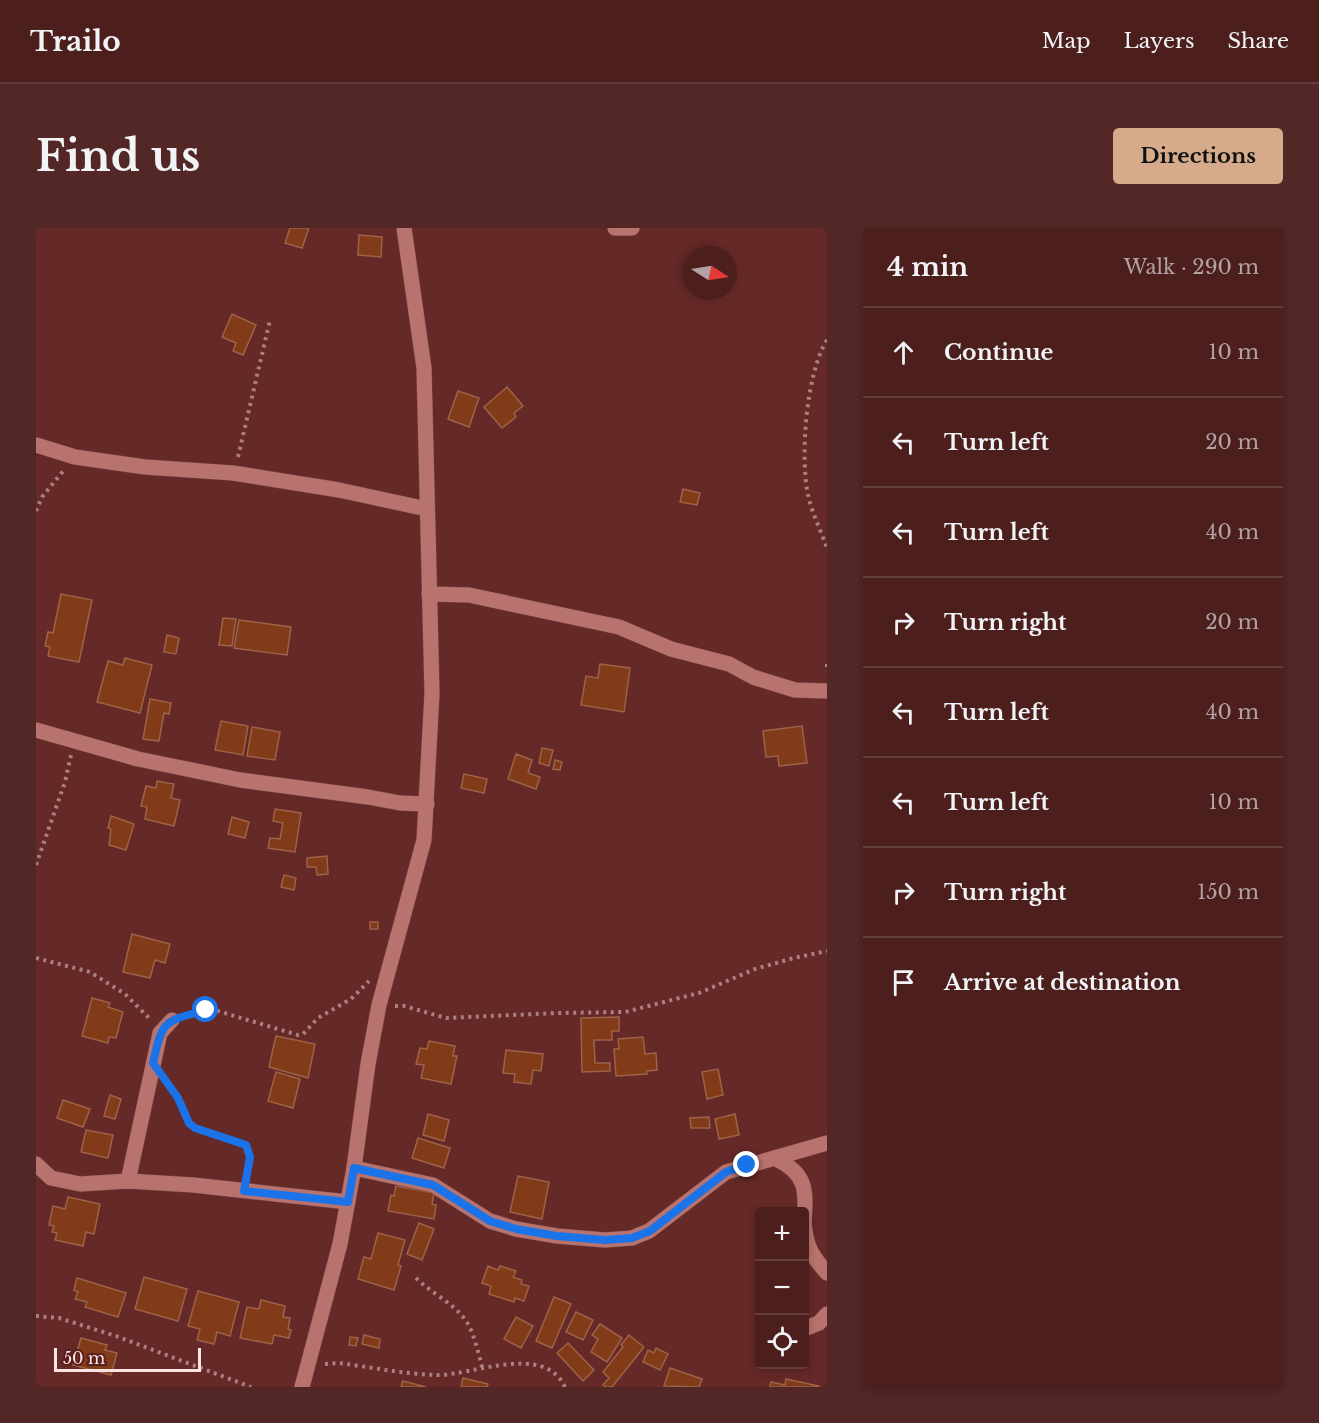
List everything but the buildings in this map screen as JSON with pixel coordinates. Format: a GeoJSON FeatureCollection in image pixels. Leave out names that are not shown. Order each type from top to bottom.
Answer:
{"type":"FeatureCollection","features":[{"type":"Feature","properties":{"kind":"street"},"geometry":{"type":"LineString","coordinates":[[302,1387],[340,1244],[379,1005],[424,840],[432,693],[424,368],[404,228]]}},
{"type":"Feature","properties":{"kind":"street"},"geometry":{"type":"LineString","coordinates":[[615,228],[632,228]]}},
{"type":"Feature","properties":{"kind":"street"},"geometry":{"type":"LineString","coordinates":[[36,446],[75,457],[145,467],[234,473],[339,490],[427,508]]}},
{"type":"Feature","properties":{"kind":"street"},"geometry":{"type":"LineString","coordinates":[[429,594],[469,595],[619,627],[671,649],[729,664],[753,677],[795,690],[827,691]]}},
{"type":"Feature","properties":{"kind":"street"},"geometry":{"type":"LineString","coordinates":[[36,730],[138,759],[240,780],[400,803],[427,804]]}},
{"type":"Feature","properties":{"kind":"street"},"geometry":{"type":"LineString","coordinates":[[128,1181],[160,1033],[172,1020]]}},
{"type":"Feature","properties":{"kind":"street"},"geometry":{"type":"LineString","coordinates":[[354,1168],[433,1185],[490,1221],[516,1229],[557,1236],[605,1240],[632,1238],[650,1231],[726,1172],[827,1143]]}},
{"type":"Feature","properties":{"kind":"street"},"geometry":{"type":"LineString","coordinates":[[776,1159],[790,1166],[800,1175],[807,1198],[806,1207]]}},
{"type":"Feature","properties":{"kind":"street"},"geometry":{"type":"LineString","coordinates":[[36,1164],[51,1178],[80,1184],[128,1181],[348,1202]]}},
{"type":"Feature","properties":{"kind":"street"},"geometry":{"type":"LineString","coordinates":[[809,1247],[817,1262],[827,1273]]}},
{"type":"Feature","properties":{"kind":"street"},"geometry":{"type":"LineString","coordinates":[[809,1327],[819,1323],[827,1314]]}},
{"type":"Feature","properties":{"kind":"path"},"geometry":{"type":"LineString","coordinates":[[234,473],[270,320]]}},
{"type":"Feature","properties":{"kind":"path"},"geometry":{"type":"LineString","coordinates":[[827,340],[819,352],[804,435],[808,495],[827,548]]}},
{"type":"Feature","properties":{"kind":"path"},"geometry":{"type":"LineString","coordinates":[[36,511],[42,497],[75,457]]}},
{"type":"Feature","properties":{"kind":"path"},"geometry":{"type":"LineString","coordinates":[[36,865],[65,782],[74,742]]}},
{"type":"Feature","properties":{"kind":"path"},"geometry":{"type":"LineString","coordinates":[[379,1005],[404,1006],[446,1018],[558,1012],[625,1012],[699,993],[755,969],[827,951]]}},
{"type":"Feature","properties":{"kind":"path"},"geometry":{"type":"LineString","coordinates":[[36,958],[90,972],[125,994],[144,1011],[160,1033]]}},
{"type":"Feature","properties":{"kind":"path"},"geometry":{"type":"LineString","coordinates":[[172,1020],[211,1009],[298,1035],[303,1034],[318,1018],[351,999],[365,983],[388,971]]}},
{"type":"Feature","properties":{"kind":"path"},"geometry":{"type":"LineString","coordinates":[[153,1063],[178,1098],[189,1123],[195,1128],[246,1145],[250,1157],[244,1191]]}},
{"type":"Feature","properties":{"kind":"path"},"geometry":{"type":"LineString","coordinates":[[416,1278],[462,1316],[471,1329],[482,1367]]}},
{"type":"Feature","properties":{"kind":"path"},"geometry":{"type":"LineString","coordinates":[[36,1316],[58,1318],[133,1341],[250,1387]]}},
{"type":"Feature","properties":{"kind":"path"},"geometry":{"type":"LineString","coordinates":[[309,1365],[339,1363],[437,1375],[521,1363],[552,1371],[561,1379],[565,1387]]}},
{"type":"Feature","properties":{"kind":"route"},"geometry":{"type":"LineString","coordinates":[[206,1010],[172,1020],[160,1033],[153,1063],[178,1098],[189,1123],[195,1128],[242,1143],[249,1149],[250,1157],[244,1191],[348,1202],[354,1168],[433,1185],[473,1212],[490,1221],[516,1229],[557,1236],[605,1240],[632,1238],[650,1231],[726,1172],[747,1165]]}}]}
